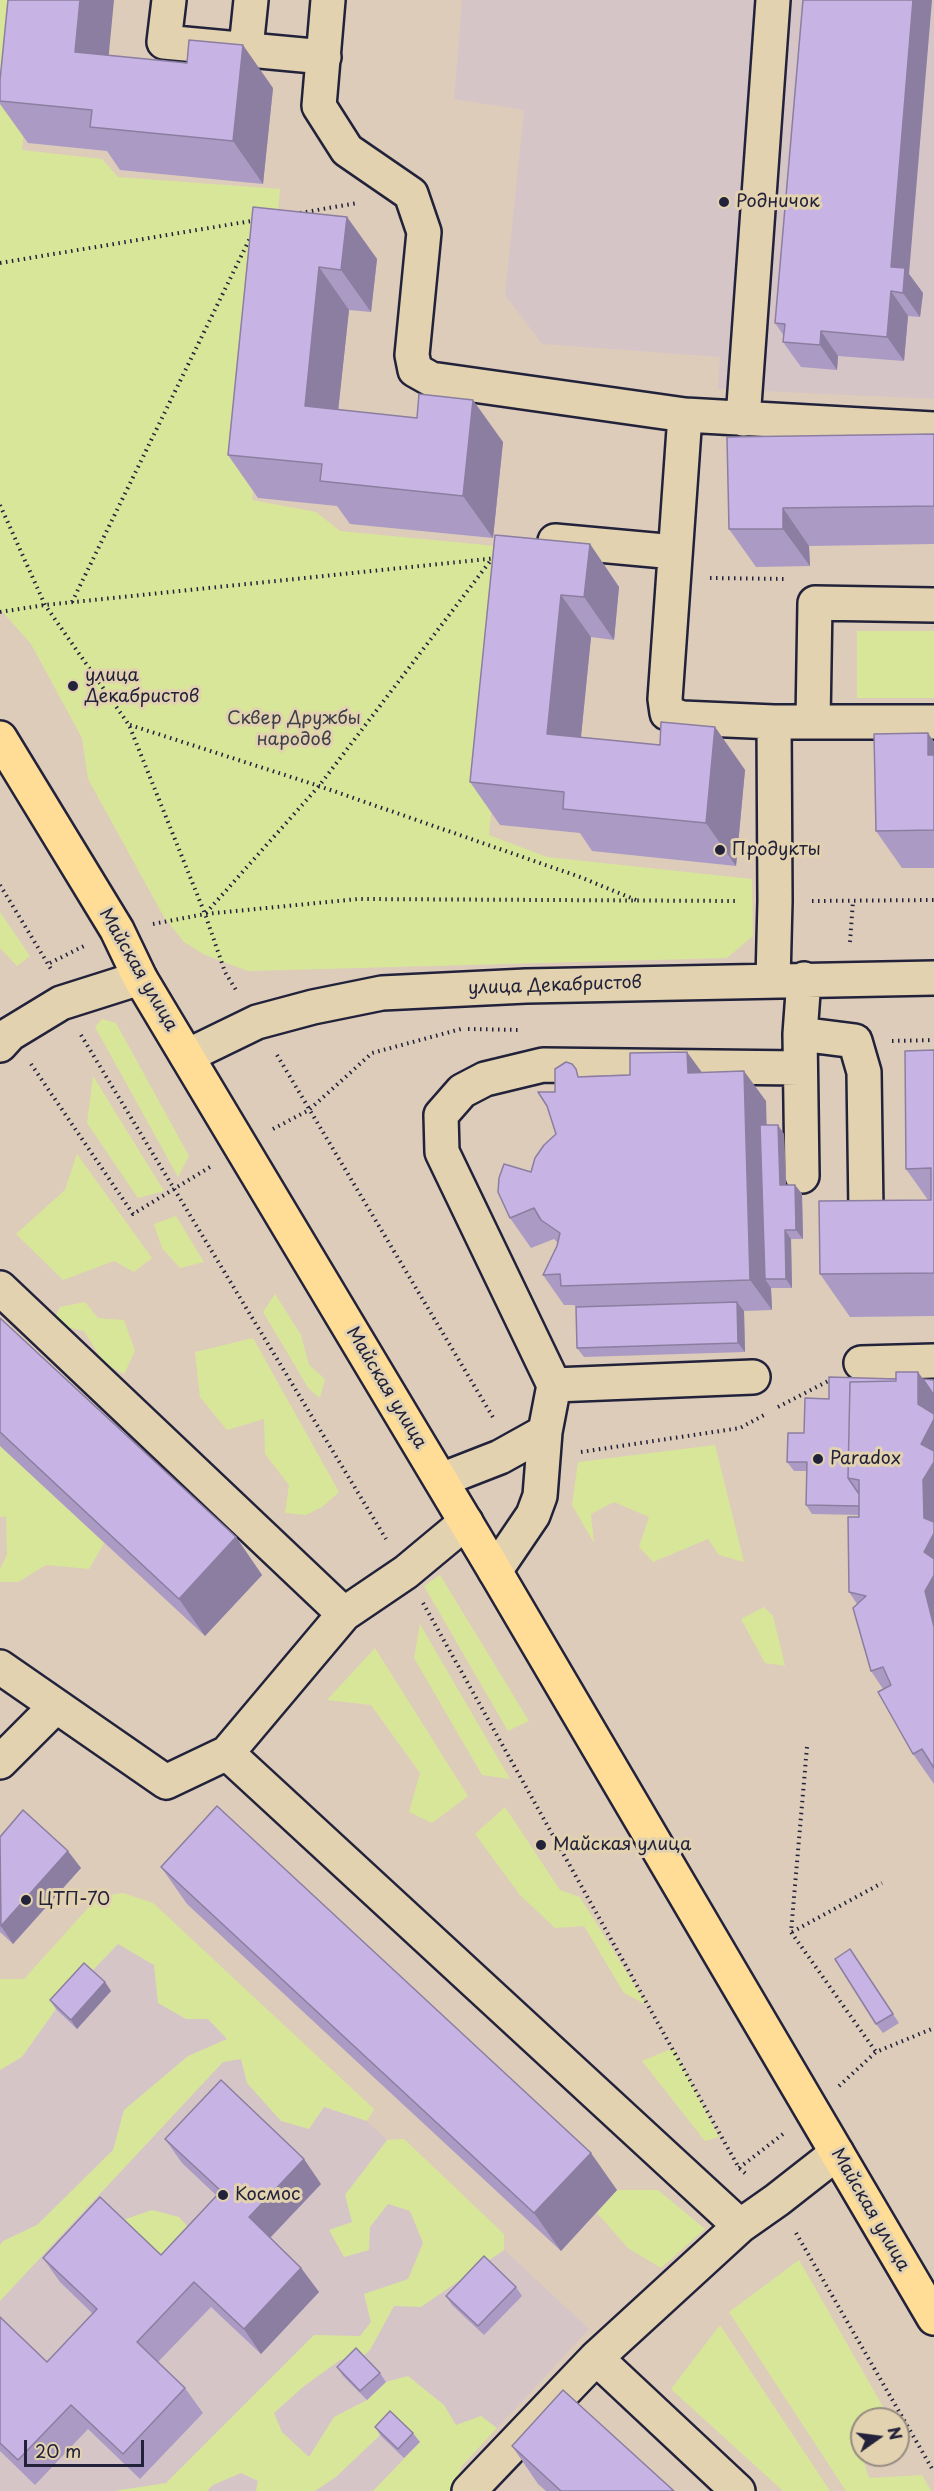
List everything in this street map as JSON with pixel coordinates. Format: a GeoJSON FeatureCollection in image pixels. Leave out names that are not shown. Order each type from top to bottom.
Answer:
{"type":"FeatureCollection","features":[{"type":"Feature","properties":{"kind":"main road","name":"Майская улица"},"geometry":{"type":"LineString","coordinates":[[0,738],[117,930],[140,978],[466,1522],[934,2318]]}},
{"type":"Feature","properties":{"kind":"street"},"geometry":{"type":"LineString","coordinates":[[169,0],[164,42],[324,57]]}},
{"type":"Feature","properties":{"kind":"street"},"geometry":{"type":"LineString","coordinates":[[246,48],[251,0]]}},
{"type":"Feature","properties":{"kind":"street"},"geometry":{"type":"LineString","coordinates":[[328,0],[319,106],[346,150],[411,194],[424,232],[412,355],[414,370],[430,379],[685,415],[934,429]]}},
{"type":"Feature","properties":{"kind":"street"},"geometry":{"type":"LineString","coordinates":[[743,419],[773,0]]}},
{"type":"Feature","properties":{"kind":"street"},"geometry":{"type":"LineString","coordinates":[[685,415],[664,699],[667,713],[682,718],[774,722],[934,723]]}},
{"type":"Feature","properties":{"kind":"street"},"geometry":{"type":"LineString","coordinates":[[555,541],[675,552]]}},
{"type":"Feature","properties":{"kind":"street"},"geometry":{"type":"LineString","coordinates":[[813,721],[815,603],[934,605]]}},
{"type":"Feature","properties":{"kind":"street"},"geometry":{"type":"LineString","coordinates":[[774,722],[776,901],[800,1034],[802,1176]]}},
{"type":"Feature","properties":{"kind":"street"},"geometry":{"type":"LineString","coordinates":[[3,1034],[61,1003],[140,978]]}},
{"type":"Feature","properties":{"kind":"street","name":"улица Декабристов"},"geometry":{"type":"LineString","coordinates":[[187,1056],[257,1022],[313,1007],[382,993],[526,986],[934,978]]}},
{"type":"Feature","properties":{"kind":"street"},"geometry":{"type":"LineString","coordinates":[[800,1034],[855,1041],[864,1072],[866,1211]]}},
{"type":"Feature","properties":{"kind":"street"},"geometry":{"type":"LineString","coordinates":[[495,1571],[533,1515],[540,1496],[533,1446],[554,1385],[442,1152],[441,1115],[462,1090],[485,1079],[543,1065],[800,1068]]}},
{"type":"Feature","properties":{"kind":"street"},"geometry":{"type":"LineString","coordinates":[[0,1288],[344,1614]]}},
{"type":"Feature","properties":{"kind":"street"},"geometry":{"type":"LineString","coordinates":[[861,1363],[934,1361]]}},
{"type":"Feature","properties":{"kind":"street"},"geometry":{"type":"LineString","coordinates":[[554,1385],[753,1377]]}},
{"type":"Feature","properties":{"kind":"street"},"geometry":{"type":"LineString","coordinates":[[441,1480],[533,1446]]}},
{"type":"Feature","properties":{"kind":"street"},"geometry":{"type":"LineString","coordinates":[[0,1667],[166,1782],[227,1753],[344,1614],[406,1572],[466,1522]]}},
{"type":"Feature","properties":{"kind":"street"},"geometry":{"type":"LineString","coordinates":[[0,1762],[56,1707]]}},
{"type":"Feature","properties":{"kind":"street"},"geometry":{"type":"LineString","coordinates":[[227,1753],[740,2226]]}},
{"type":"Feature","properties":{"kind":"street"},"geometry":{"type":"LineString","coordinates":[[469,2491],[596,2358],[740,2226],[837,2153]]}},
{"type":"Feature","properties":{"kind":"street"},"geometry":{"type":"LineString","coordinates":[[596,2358],[738,2491]]}},
{"type":"Feature","properties":{"kind":"path"},"geometry":{"type":"LineString","coordinates":[[294,214],[411,194]]}},
{"type":"Feature","properties":{"kind":"path"},"geometry":{"type":"LineString","coordinates":[[0,263],[259,219],[72,602]]}},
{"type":"Feature","properties":{"kind":"path"},"geometry":{"type":"LineString","coordinates":[[0,505],[45,605],[129,725],[205,914]]}},
{"type":"Feature","properties":{"kind":"path"},"geometry":{"type":"LineString","coordinates":[[0,612],[72,602],[492,560],[319,786],[205,914]]}},
{"type":"Feature","properties":{"kind":"path"},"geometry":{"type":"LineString","coordinates":[[129,725],[319,786],[580,877],[638,901]]}},
{"type":"Feature","properties":{"kind":"path"},"geometry":{"type":"LineString","coordinates":[[0,885],[50,963],[61,1003],[406,1572],[739,2168],[777,2200],[934,2472]]}},
{"type":"Feature","properties":{"kind":"path"},"geometry":{"type":"LineString","coordinates":[[50,963],[117,930],[205,914],[358,898],[638,901],[934,900]]}},
{"type":"Feature","properties":{"kind":"path"},"geometry":{"type":"LineString","coordinates":[[3,1034],[133,1214]]}},
{"type":"Feature","properties":{"kind":"path"},"geometry":{"type":"LineString","coordinates":[[309,1110],[533,1446],[740,1428],[861,1363]]}},
{"type":"Feature","properties":{"kind":"path"},"geometry":{"type":"LineString","coordinates":[[807,1747],[791,1932],[876,2052]]}},
{"type":"Feature","properties":{"kind":"path"},"geometry":{"type":"LineString","coordinates":[[791,1932],[882,1883]]}},
{"type":"Feature","properties":{"kind":"shaded area","name":"Родничок"},"geometry":{"type":"Polygon","coordinates":[[[462,0],[934,0],[934,399],[718,389],[720,357],[542,344],[505,295],[524,110],[454,99],[462,0]]]}},
{"type":"Feature","properties":{"kind":"shaded area","name":"Космос"},"geometry":{"type":"Polygon","coordinates":[[[123,1893],[589,2329],[439,2491],[0,2491],[0,2031],[123,1893]]]}},
{"type":"Feature","properties":{"kind":"green space","name":"Сквер Дружбы народов"},"geometry":{"type":"Polygon","coordinates":[[[0,0],[36,0],[22,150],[102,159],[118,177],[280,189],[252,500],[316,512],[340,531],[516,548],[489,835],[547,857],[752,879],[753,936],[727,958],[248,971],[205,955],[184,942],[164,917],[88,779],[82,738],[31,644],[0,609],[0,0]]]}},
{"type":"Feature","properties":{"kind":"green space"},"geometry":{"type":"Polygon","coordinates":[[[857,631],[934,631],[934,698],[857,698],[857,631]]]}},
{"type":"Feature","properties":{"kind":"green space"},"geometry":{"type":"Polygon","coordinates":[[[0,912],[30,956],[17,966],[0,948],[0,912]]]}},
{"type":"Feature","properties":{"kind":"green space"},"geometry":{"type":"Polygon","coordinates":[[[102,1019],[116,1023],[189,1156],[178,1177],[95,1027],[102,1019]]]}},
{"type":"Feature","properties":{"kind":"green space"},"geometry":{"type":"Polygon","coordinates":[[[93,1076],[164,1191],[138,1198],[87,1123],[93,1076]]]}},
{"type":"Feature","properties":{"kind":"green space"},"geometry":{"type":"Polygon","coordinates":[[[77,1154],[152,1258],[134,1272],[114,1261],[63,1280],[16,1234],[65,1190],[77,1154]]]}},
{"type":"Feature","properties":{"kind":"green space"},"geometry":{"type":"Polygon","coordinates":[[[176,1216],[204,1262],[180,1268],[162,1248],[154,1224],[176,1216]]]}},
{"type":"Feature","properties":{"kind":"green space"},"geometry":{"type":"Polygon","coordinates":[[[275,1294],[301,1335],[309,1365],[325,1379],[320,1398],[309,1389],[263,1312],[275,1294]]]}},
{"type":"Feature","properties":{"kind":"green space"},"geometry":{"type":"Polygon","coordinates":[[[85,1302],[98,1318],[124,1320],[135,1351],[124,1374],[104,1363],[84,1331],[52,1324],[60,1307],[85,1302]]]}},
{"type":"Feature","properties":{"kind":"green space"},"geometry":{"type":"Polygon","coordinates":[[[253,1338],[339,1492],[322,1507],[306,1515],[285,1513],[289,1485],[265,1454],[264,1419],[227,1430],[200,1397],[195,1352],[253,1338]]]}},
{"type":"Feature","properties":{"kind":"green space"},"geometry":{"type":"Polygon","coordinates":[[[715,1445],[744,1562],[719,1555],[708,1539],[653,1562],[639,1547],[649,1517],[614,1502],[591,1514],[594,1543],[572,1505],[578,1462],[715,1445]]]}},
{"type":"Feature","properties":{"kind":"green space"},"geometry":{"type":"Polygon","coordinates":[[[0,1446],[104,1543],[89,1569],[46,1565],[18,1582],[0,1582],[0,1569],[7,1555],[6,1516],[0,1517],[0,1446]]]}},
{"type":"Feature","properties":{"kind":"green space"},"geometry":{"type":"Polygon","coordinates":[[[440,1575],[529,1721],[508,1731],[424,1586],[440,1575]]]}},
{"type":"Feature","properties":{"kind":"green space"},"geometry":{"type":"Polygon","coordinates":[[[764,1607],[773,1616],[785,1666],[765,1663],[741,1619],[764,1607]]]}},
{"type":"Feature","properties":{"kind":"green space"},"geometry":{"type":"Polygon","coordinates":[[[420,1624],[510,1779],[482,1775],[414,1658],[420,1624]]]}},
{"type":"Feature","properties":{"kind":"green space"},"geometry":{"type":"Polygon","coordinates":[[[375,1648],[468,1796],[432,1823],[409,1812],[420,1773],[371,1705],[327,1700],[375,1648]]]}},
{"type":"Feature","properties":{"kind":"green space"},"geometry":{"type":"Polygon","coordinates":[[[505,1807],[560,1890],[580,1897],[647,2005],[624,1993],[584,1926],[555,1928],[520,1895],[475,1834],[505,1807]]]}},
{"type":"Feature","properties":{"kind":"green space"},"geometry":{"type":"Polygon","coordinates":[[[123,1893],[153,1903],[374,2109],[367,2121],[324,2107],[309,2129],[281,2121],[247,2083],[241,2059],[223,2062],[0,2301],[0,2245],[3,2241],[37,2225],[113,2150],[124,2110],[188,2056],[227,2039],[208,2019],[186,2019],[158,2003],[154,1965],[118,1944],[56,2009],[22,2057],[0,2070],[0,1979],[24,1979],[98,1897],[123,1893]]]}},
{"type":"Feature","properties":{"kind":"green space"},"geometry":{"type":"Polygon","coordinates":[[[673,2048],[719,2137],[705,2141],[642,2061],[673,2048]]]}},
{"type":"Feature","properties":{"kind":"green space"},"geometry":{"type":"Polygon","coordinates":[[[404,2139],[504,2234],[504,2250],[421,2307],[394,2306],[370,2350],[362,2357],[340,2360],[303,2387],[274,2413],[282,2432],[309,2457],[334,2417],[367,2400],[386,2382],[408,2376],[444,2405],[456,2425],[481,2416],[497,2428],[461,2467],[456,2487],[452,2491],[373,2491],[420,2442],[396,2420],[336,2477],[315,2491],[256,2491],[258,2481],[241,2473],[213,2485],[207,2491],[114,2491],[166,2483],[314,2335],[360,2336],[371,2322],[364,2294],[408,2279],[423,2243],[410,2211],[388,2204],[370,2227],[369,2250],[344,2257],[329,2230],[352,2222],[345,2195],[387,2140],[404,2139]]]}},
{"type":"Feature","properties":{"kind":"green space"},"geometry":{"type":"Polygon","coordinates":[[[617,2190],[658,2190],[705,2229],[661,2268],[628,2248],[597,2213],[617,2190]]]}},
{"type":"Feature","properties":{"kind":"green space"},"geometry":{"type":"Polygon","coordinates":[[[152,2210],[179,2217],[207,2249],[178,2279],[117,2222],[152,2210]]]}},
{"type":"Feature","properties":{"kind":"green space"},"geometry":{"type":"Polygon","coordinates":[[[799,2260],[883,2407],[850,2407],[850,2467],[866,2467],[869,2478],[922,2475],[931,2491],[846,2491],[729,2312],[799,2260]]]}},
{"type":"Feature","properties":{"kind":"green space"},"geometry":{"type":"Polygon","coordinates":[[[720,2325],[830,2491],[783,2491],[671,2389],[720,2325]]]}},
{"type":"Feature","properties":{"kind":"building"},"geometry":{"type":"Polygon","coordinates":[[[8,0],[80,0],[75,52],[187,63],[189,40],[243,45],[233,141],[90,127],[92,110],[0,101],[8,0]]]}},
{"type":"Feature","properties":{"kind":"building"},"geometry":{"type":"Polygon","coordinates":[[[803,0],[913,0],[891,267],[905,268],[903,293],[891,291],[887,337],[821,331],[820,345],[783,342],[785,324],[775,323],[803,0]]]}},
{"type":"Feature","properties":{"kind":"building"},"geometry":{"type":"Polygon","coordinates":[[[253,207],[347,217],[341,270],[319,267],[305,406],[417,418],[419,394],[473,400],[463,496],[320,481],[322,464],[228,455],[253,207]]]}},
{"type":"Feature","properties":{"kind":"building"},"geometry":{"type":"Polygon","coordinates":[[[934,434],[934,506],[783,508],[783,529],[729,529],[727,437],[934,434]]]}},
{"type":"Feature","properties":{"kind":"building"},"geometry":{"type":"Polygon","coordinates":[[[495,535],[590,544],[584,597],[561,595],[547,734],[660,745],[661,722],[715,727],[706,823],[563,809],[564,792],[470,782],[495,535]]]}},
{"type":"Feature","properties":{"kind":"building"},"geometry":{"type":"Polygon","coordinates":[[[928,733],[928,755],[934,755],[934,830],[876,831],[874,734],[928,733]]]}},
{"type":"Feature","properties":{"kind":"building"},"geometry":{"type":"Polygon","coordinates":[[[934,1050],[934,1273],[820,1274],[819,1201],[931,1200],[931,1168],[906,1169],[905,1051],[934,1050]]]}},
{"type":"Feature","properties":{"kind":"building"},"geometry":{"type":"Polygon","coordinates":[[[687,1052],[688,1073],[744,1071],[750,1280],[561,1286],[560,1274],[543,1275],[557,1246],[560,1233],[541,1220],[534,1208],[510,1218],[498,1192],[499,1178],[504,1164],[531,1172],[535,1158],[556,1134],[547,1106],[538,1092],[555,1092],[555,1069],[566,1062],[572,1064],[576,1069],[578,1077],[630,1075],[630,1053],[687,1052]]]}},
{"type":"Feature","properties":{"kind":"building"},"geometry":{"type":"Polygon","coordinates":[[[760,1125],[778,1125],[780,1185],[795,1185],[796,1230],[785,1230],[786,1279],[765,1279],[760,1125]]]}},
{"type":"Feature","properties":{"kind":"building"},"geometry":{"type":"Polygon","coordinates":[[[737,1302],[738,1343],[577,1348],[576,1307],[737,1302]]]}},
{"type":"Feature","properties":{"kind":"building"},"geometry":{"type":"Polygon","coordinates":[[[0,1318],[236,1537],[179,1599],[0,1432],[0,1318]]]}},
{"type":"Feature","properties":{"kind":"building"},"geometry":{"type":"Polygon","coordinates":[[[896,1372],[918,1372],[918,1404],[934,1414],[934,1419],[921,1444],[934,1451],[934,1462],[923,1480],[924,1518],[934,1522],[934,1533],[924,1552],[934,1559],[934,1575],[925,1591],[934,1627],[934,1768],[922,1749],[913,1754],[878,1692],[891,1685],[883,1667],[871,1671],[853,1608],[866,1596],[849,1592],[848,1517],[859,1517],[859,1480],[848,1478],[850,1382],[896,1381],[896,1372]]]}},
{"type":"Feature","properties":{"kind":"building"},"geometry":{"type":"Polygon","coordinates":[[[829,1377],[896,1379],[896,1381],[850,1382],[848,1478],[859,1494],[859,1506],[806,1505],[807,1462],[787,1462],[788,1433],[804,1433],[805,1398],[829,1399],[829,1377]]]}},
{"type":"Feature","properties":{"kind":"building"},"geometry":{"type":"Polygon","coordinates":[[[923,1379],[934,1380],[934,1395],[923,1379]]]}},
{"type":"Feature","properties":{"kind":"building"},"geometry":{"type":"Polygon","coordinates":[[[217,1806],[591,2153],[534,2213],[161,1867],[217,1806]]]}},
{"type":"Feature","properties":{"kind":"building"},"geometry":{"type":"Polygon","coordinates":[[[23,1810],[68,1851],[1,1926],[0,1837],[23,1810]]]}},
{"type":"Feature","properties":{"kind":"building"},"geometry":{"type":"Polygon","coordinates":[[[850,1949],[893,2014],[876,2024],[835,1959],[850,1949]]]}},
{"type":"Feature","properties":{"kind":"building"},"geometry":{"type":"Polygon","coordinates":[[[84,1963],[105,1982],[71,2020],[50,2000],[84,1963]]]}},
{"type":"Feature","properties":{"kind":"building"},"geometry":{"type":"Polygon","coordinates":[[[221,2080],[304,2159],[249,2217],[301,2268],[244,2329],[194,2282],[137,2342],[185,2388],[123,2454],[71,2405],[18,2460],[0,2443],[0,2317],[47,2362],[97,2309],[43,2258],[100,2197],[161,2255],[221,2191],[165,2139],[221,2080]]]}},
{"type":"Feature","properties":{"kind":"building"},"geometry":{"type":"Polygon","coordinates":[[[484,2256],[516,2287],[478,2326],[446,2296],[484,2256]]]}},
{"type":"Feature","properties":{"kind":"building"},"geometry":{"type":"Polygon","coordinates":[[[356,2348],[380,2373],[360,2391],[337,2367],[356,2348]]]}},
{"type":"Feature","properties":{"kind":"building"},"geometry":{"type":"Polygon","coordinates":[[[563,2390],[674,2491],[561,2491],[512,2446],[563,2390]]]}},
{"type":"Feature","properties":{"kind":"building"},"geometry":{"type":"Polygon","coordinates":[[[390,2411],[413,2433],[398,2449],[375,2427],[390,2411]]]}},
{"type":"Feature","properties":{"kind":"place","name":"Родничок"},"geometry":{"type":"Point","coordinates":[724,202]}},
{"type":"Feature","properties":{"kind":"place","name":"улица Декабристов"},"geometry":{"type":"Point","coordinates":[73,686]}},
{"type":"Feature","properties":{"kind":"place","name":"Продукты"},"geometry":{"type":"Point","coordinates":[720,850]}},
{"type":"Feature","properties":{"kind":"place","name":"Paradox"},"geometry":{"type":"Point","coordinates":[818,1459]}},
{"type":"Feature","properties":{"kind":"place","name":"Майская улица"},"geometry":{"type":"Point","coordinates":[541,1845]}},
{"type":"Feature","properties":{"kind":"place","name":"ЦТП-70"},"geometry":{"type":"Point","coordinates":[26,1900]}},
{"type":"Feature","properties":{"kind":"place","name":"Космос"},"geometry":{"type":"Point","coordinates":[223,2195]}}]}
